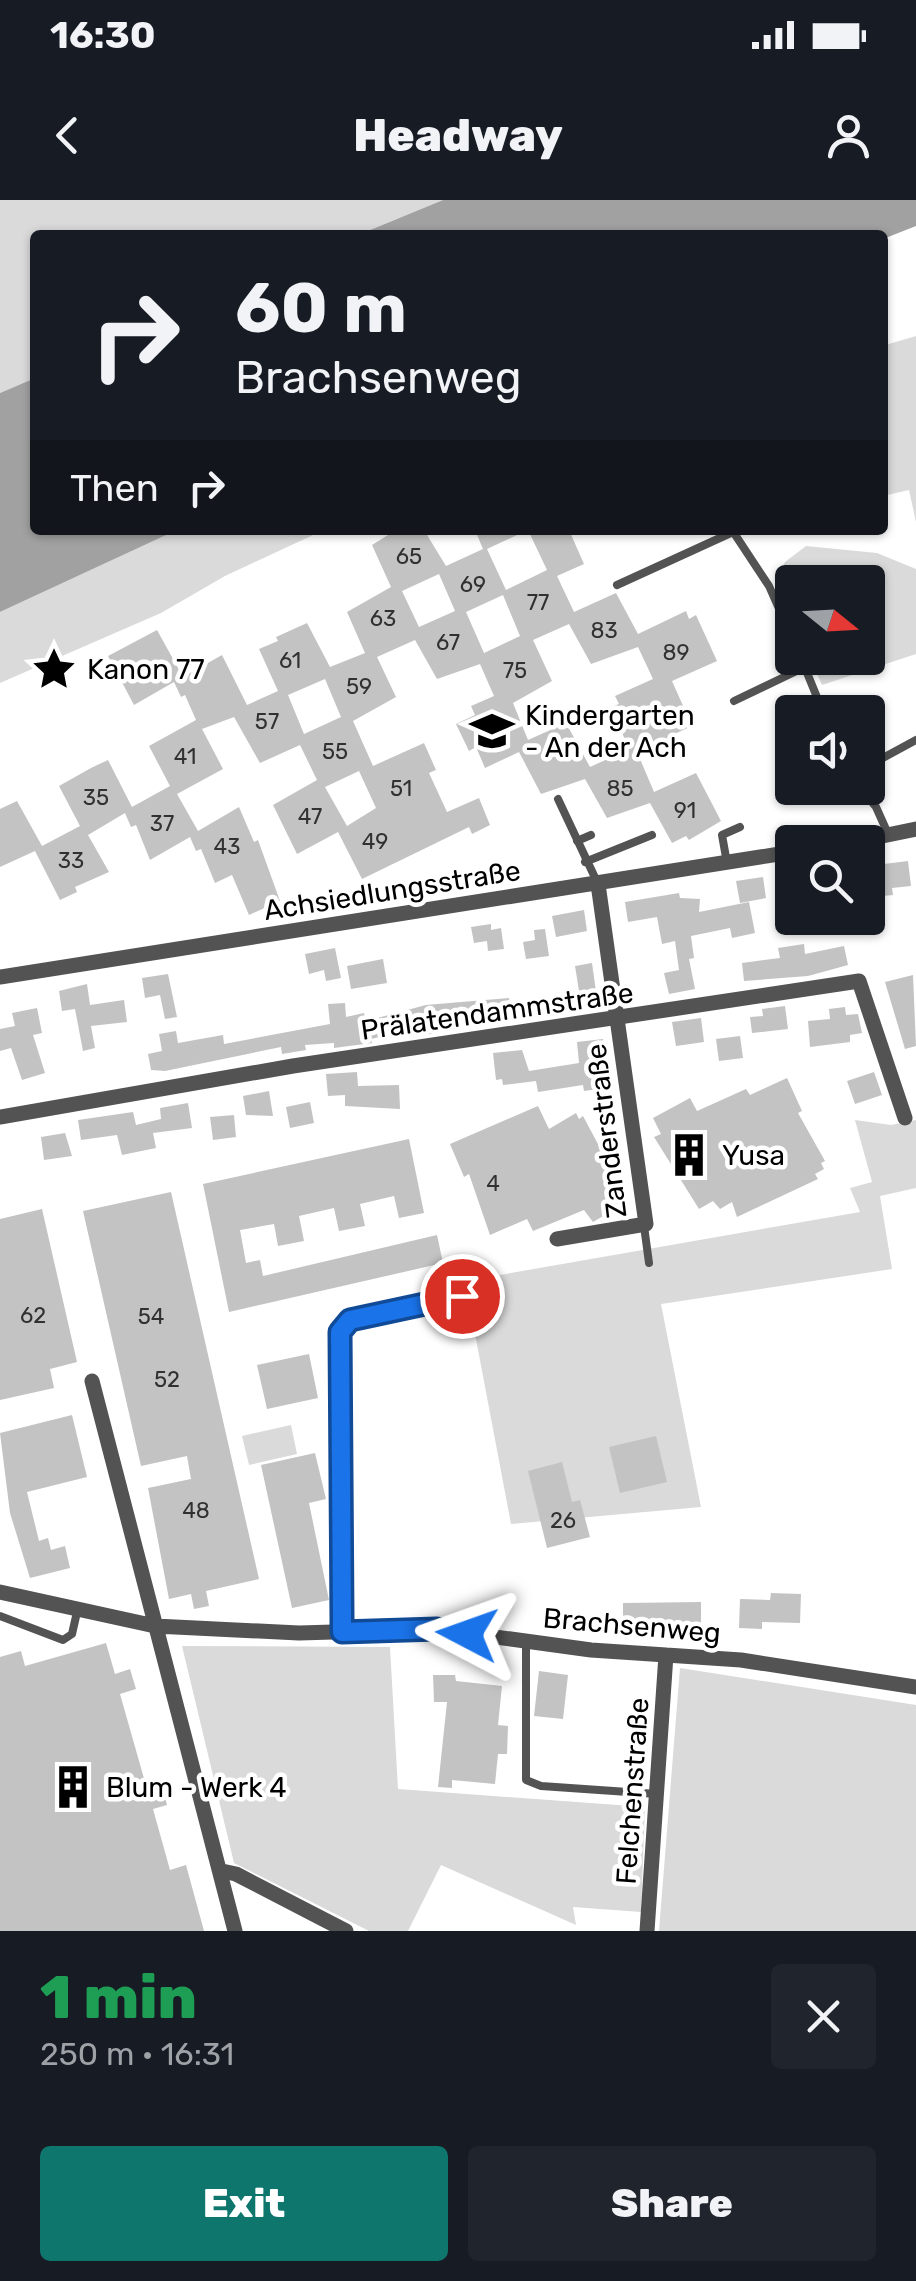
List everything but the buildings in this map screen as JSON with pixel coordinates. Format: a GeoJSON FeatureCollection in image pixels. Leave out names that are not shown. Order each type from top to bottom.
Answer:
{"type":"FeatureCollection","features":[{"type":"Feature","properties":{"kind":"street"},"geometry":{"type":"LineString","coordinates":[[885,837],[916,829]]}},
{"type":"Feature","properties":{"kind":"street","name":"Achsiedlungsstraße"},"geometry":{"type":"LineString","coordinates":[[0,978],[775,855]]}},
{"type":"Feature","properties":{"kind":"street","name":"Zanderstraße"},"geometry":{"type":"LineString","coordinates":[[557,1239],[644,1226],[598,884]]}},
{"type":"Feature","properties":{"kind":"street","name":"Prälatendammstraße"},"geometry":{"type":"LineString","coordinates":[[0,1117],[292,1066],[859,981],[905,1118]]}},
{"type":"Feature","properties":{"kind":"street"},"geometry":{"type":"LineString","coordinates":[[342,1632],[340,1332],[350,1320],[462,1296]]}},
{"type":"Feature","properties":{"kind":"street"},"geometry":{"type":"LineString","coordinates":[[92,1381],[235,1931]]}},
{"type":"Feature","properties":{"kind":"street","name":"Brachsenweg"},"geometry":{"type":"LineString","coordinates":[[0,1592],[77,1612],[155,1626],[342,1632],[437,1629],[526,1642],[741,1660],[916,1687]]}},
{"type":"Feature","properties":{"kind":"street","name":"Felchenstraße"},"geometry":{"type":"LineString","coordinates":[[646,1931],[666,1655]]}},
{"type":"Feature","properties":{"kind":"street"},"geometry":{"type":"LineString","coordinates":[[222,1871],[236,1874],[346,1931]]}},
{"type":"Feature","properties":{"kind":"lane"},"geometry":{"type":"LineString","coordinates":[[617,585],[723,535]]}},
{"type":"Feature","properties":{"kind":"lane"},"geometry":{"type":"LineString","coordinates":[[735,535],[775,600]]}},
{"type":"Feature","properties":{"kind":"lane"},"geometry":{"type":"LineString","coordinates":[[734,700],[779,675]]}},
{"type":"Feature","properties":{"kind":"lane"},"geometry":{"type":"LineString","coordinates":[[885,757],[916,740]]}},
{"type":"Feature","properties":{"kind":"lane"},"geometry":{"type":"LineString","coordinates":[[558,799],[598,884]]}},
{"type":"Feature","properties":{"kind":"lane"},"geometry":{"type":"LineString","coordinates":[[874,805],[889,836]]}},
{"type":"Feature","properties":{"kind":"lane"},"geometry":{"type":"LineString","coordinates":[[727,864],[722,835],[740,826]]}},
{"type":"Feature","properties":{"kind":"lane"},"geometry":{"type":"LineString","coordinates":[[577,841],[591,834]]}},
{"type":"Feature","properties":{"kind":"lane"},"geometry":{"type":"LineString","coordinates":[[586,862],[652,835]]}},
{"type":"Feature","properties":{"kind":"lane"},"geometry":{"type":"LineString","coordinates":[[644,1226],[649,1263]]}},
{"type":"Feature","properties":{"kind":"lane"},"geometry":{"type":"LineString","coordinates":[[0,1616],[63,1640],[72,1634],[77,1612]]}},
{"type":"Feature","properties":{"kind":"lane"},"geometry":{"type":"LineString","coordinates":[[526,1642],[526,1780],[541,1786],[658,1794]]}},
{"type":"Feature","properties":{"kind":"shaded area"},"geometry":{"type":"Polygon","coordinates":[[[0,200],[443,200],[370,230],[30,230],[30,380],[0,393],[0,200]]]}},
{"type":"Feature","properties":{"kind":"shaded area"},"geometry":{"type":"Polygon","coordinates":[[[443,200],[916,200],[916,226],[888,237],[888,230],[370,230],[443,200]]]}},
{"type":"Feature","properties":{"kind":"shaded area"},"geometry":{"type":"Polygon","coordinates":[[[916,336],[916,522],[909,490],[888,495],[888,344],[916,336]]]}},
{"type":"Feature","properties":{"kind":"shaded area"},"geometry":{"type":"Polygon","coordinates":[[[30,380],[30,535],[166,535],[0,612],[0,393],[30,380]]]}},
{"type":"Feature","properties":{"kind":"shaded area"},"geometry":{"type":"Polygon","coordinates":[[[166,535],[313,535],[225,576],[161,613],[0,683],[0,612],[166,535]]]}},
{"type":"Feature","properties":{"kind":"shaded area"},"geometry":{"type":"Polygon","coordinates":[[[806,546],[877,553],[916,569],[916,654],[885,664],[885,565],[783,565],[806,546]]]}},
{"type":"Feature","properties":{"kind":"shaded area"},"geometry":{"type":"Polygon","coordinates":[[[818,675],[852,675],[822,685],[818,675]]]}},
{"type":"Feature","properties":{"kind":"shaded area"},"geometry":{"type":"Polygon","coordinates":[[[855,1120],[891,1125],[916,1120],[916,1188],[880,1196],[892,1269],[661,1304],[701,1507],[511,1524],[465,1281],[860,1212],[850,1188],[872,1182],[855,1120]]]}},
{"type":"Feature","properties":{"kind":"shaded area"},"geometry":{"type":"Polygon","coordinates":[[[291,1425],[297,1454],[249,1465],[242,1436],[291,1425]]]}},
{"type":"Feature","properties":{"kind":"shaded area"},"geometry":{"type":"Polygon","coordinates":[[[182,1646],[390,1647],[398,1789],[645,1807],[641,1912],[573,1907],[576,1925],[441,1865],[408,1931],[369,1931],[234,1863],[182,1646]]]}},
{"type":"Feature","properties":{"kind":"shaded area"},"geometry":{"type":"Polygon","coordinates":[[[680,1668],[916,1705],[916,1931],[659,1931],[680,1668]]]}},
{"type":"Feature","properties":{"kind":"place","name":"Kanon 77"},"geometry":{"type":"Point","coordinates":[54,669]}},
{"type":"Feature","properties":{"kind":"place","name":"Kindergarten - An der Ach"},"geometry":{"type":"Point","coordinates":[492,731]}},
{"type":"Feature","properties":{"kind":"place","name":"Yusa"},"geometry":{"type":"Point","coordinates":[689,1155]}},
{"type":"Feature","properties":{"kind":"place","name":"Blum - Werk 4"},"geometry":{"type":"Point","coordinates":[73,1787]}},
{"type":"Feature","properties":{"kind":"route"},"geometry":{"type":"LineString","coordinates":[[462,1296],[350,1320],[340,1332],[342,1632],[437,1629],[467,1634]]}}]}
